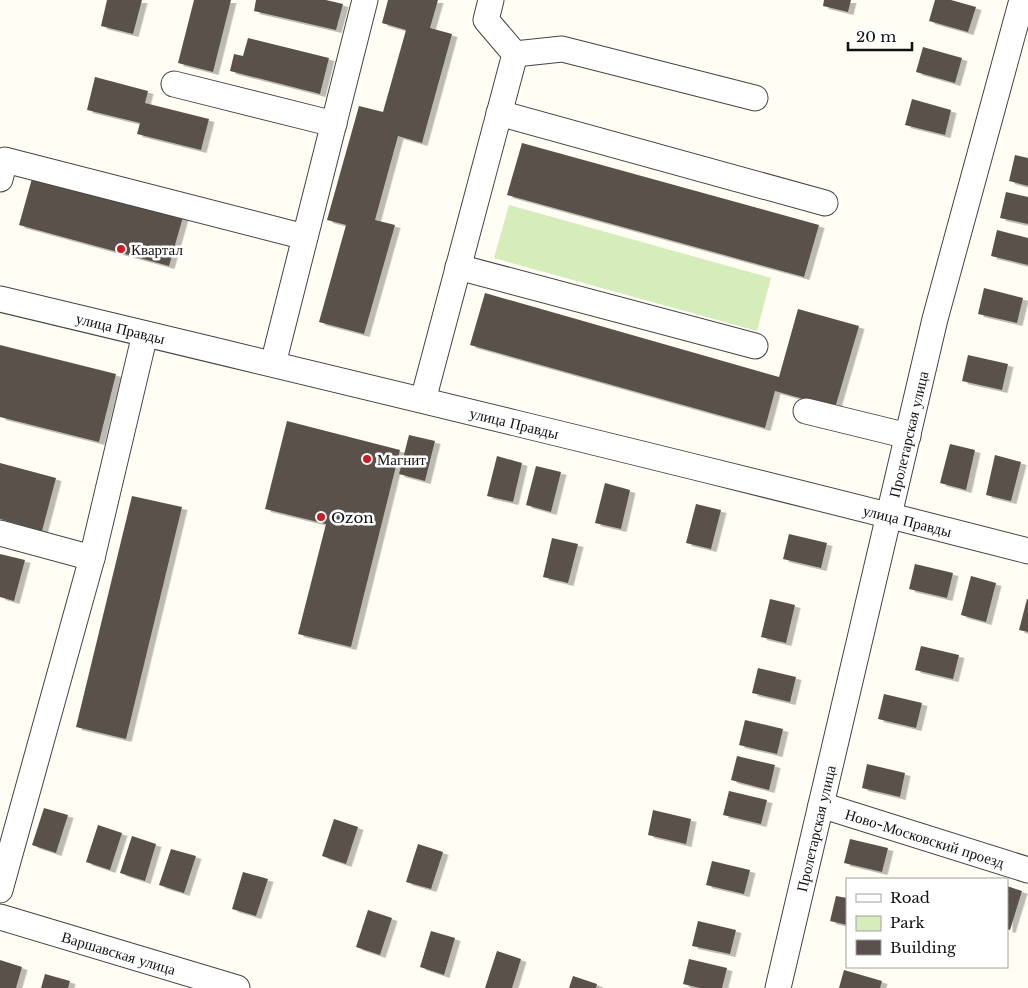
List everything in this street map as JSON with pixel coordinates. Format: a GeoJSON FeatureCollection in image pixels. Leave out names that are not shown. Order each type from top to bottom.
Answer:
{"type":"FeatureCollection","features":[{"type":"Feature","properties":{"kind":"street"},"geometry":{"type":"LineString","coordinates":[[273,364],[365,0]]}},
{"type":"Feature","properties":{"kind":"street"},"geometry":{"type":"LineString","coordinates":[[491,0],[486,20],[515,54]]}},
{"type":"Feature","properties":{"kind":"street","name":"Пролетарская улица"},"geometry":{"type":"LineString","coordinates":[[778,988],[936,319],[1022,0]]}},
{"type":"Feature","properties":{"kind":"street"},"geometry":{"type":"LineString","coordinates":[[515,54],[562,49],[756,98]]}},
{"type":"Feature","properties":{"kind":"street"},"geometry":{"type":"LineString","coordinates":[[423,400],[515,54]]}},
{"type":"Feature","properties":{"kind":"street"},"geometry":{"type":"LineString","coordinates":[[174,84],[334,124]]}},
{"type":"Feature","properties":{"kind":"street"},"geometry":{"type":"LineString","coordinates":[[500,113],[825,203]]}},
{"type":"Feature","properties":{"kind":"street"},"geometry":{"type":"LineString","coordinates":[[0,179],[5,160],[305,237]]}},
{"type":"Feature","properties":{"kind":"street"},"geometry":{"type":"LineString","coordinates":[[458,267],[755,346]]}},
{"type":"Feature","properties":{"kind":"street","name":"улица Правды"},"geometry":{"type":"LineString","coordinates":[[0,299],[423,400],[890,515],[1028,551]]}},
{"type":"Feature","properties":{"kind":"street"},"geometry":{"type":"LineString","coordinates":[[0,890],[92,558],[145,334]]}},
{"type":"Feature","properties":{"kind":"street"},"geometry":{"type":"LineString","coordinates":[[806,411],[908,436]]}},
{"type":"Feature","properties":{"kind":"street"},"geometry":{"type":"LineString","coordinates":[[0,533],[92,558]]}},
{"type":"Feature","properties":{"kind":"street","name":"Ново-Московский проезд"},"geometry":{"type":"LineString","coordinates":[[821,805],[1028,870]]}},
{"type":"Feature","properties":{"kind":"street","name":"Варшавская улица"},"geometry":{"type":"LineString","coordinates":[[0,917],[237,988]]}},
{"type":"Feature","properties":{"kind":"green space"},"geometry":{"type":"Polygon","coordinates":[[[509,205],[771,278],[757,331],[494,258],[509,205]]]}},
{"type":"Feature","properties":{"kind":"building"},"geometry":{"type":"Polygon","coordinates":[[[107,0],[142,0],[133,34],[101,26],[107,0]]]}},
{"type":"Feature","properties":{"kind":"building"},"geometry":{"type":"Polygon","coordinates":[[[194,0],[231,0],[213,72],[178,63],[194,0]]]}},
{"type":"Feature","properties":{"kind":"building"},"geometry":{"type":"Polygon","coordinates":[[[256,0],[326,0],[343,4],[336,30],[254,11],[256,0]]]}},
{"type":"Feature","properties":{"kind":"building"},"geometry":{"type":"Polygon","coordinates":[[[388,0],[438,0],[430,28],[452,34],[422,143],[398,136],[375,220],[395,225],[364,334],[319,322],[346,225],[327,220],[359,106],[383,112],[406,30],[382,23],[388,0]]]}},
{"type":"Feature","properties":{"kind":"building"},"geometry":{"type":"Polygon","coordinates":[[[824,0],[851,0],[848,12],[823,6],[824,0]]]}},
{"type":"Feature","properties":{"kind":"building"},"geometry":{"type":"Polygon","coordinates":[[[935,0],[951,0],[976,7],[968,32],[929,21],[935,0]]]}},
{"type":"Feature","properties":{"kind":"building"},"geometry":{"type":"Polygon","coordinates":[[[248,38],[329,58],[320,94],[230,71],[234,54],[243,56],[248,38]]]}},
{"type":"Feature","properties":{"kind":"building"},"geometry":{"type":"Polygon","coordinates":[[[923,47],[962,58],[955,83],[916,72],[923,47]]]}},
{"type":"Feature","properties":{"kind":"building"},"geometry":{"type":"Polygon","coordinates":[[[95,77],[148,91],[145,103],[209,119],[201,150],[137,134],[140,123],[87,110],[95,77]]]}},
{"type":"Feature","properties":{"kind":"building"},"geometry":{"type":"Polygon","coordinates":[[[912,99],[951,110],[945,135],[905,125],[912,99]]]}},
{"type":"Feature","properties":{"kind":"building"},"geometry":{"type":"Polygon","coordinates":[[[522,143],[819,225],[804,277],[507,195],[522,143]]]}},
{"type":"Feature","properties":{"kind":"building"},"geometry":{"type":"Polygon","coordinates":[[[1015,155],[1028,158],[1028,186],[1009,181],[1015,155]]]}},
{"type":"Feature","properties":{"kind":"building"},"geometry":{"type":"Polygon","coordinates":[[[33,175],[183,217],[169,266],[19,225],[33,175]]]}},
{"type":"Feature","properties":{"kind":"building"},"geometry":{"type":"Polygon","coordinates":[[[1006,192],[1028,197],[1028,224],[1000,218],[1006,192]]]}},
{"type":"Feature","properties":{"kind":"building"},"geometry":{"type":"Polygon","coordinates":[[[997,230],[1028,238],[1028,265],[991,256],[997,230]]]}},
{"type":"Feature","properties":{"kind":"building"},"geometry":{"type":"Polygon","coordinates":[[[984,288],[1023,298],[1017,323],[978,314],[984,288]]]}},
{"type":"Feature","properties":{"kind":"building"},"geometry":{"type":"Polygon","coordinates":[[[485,293],[779,377],[798,309],[859,326],[835,408],[775,391],[765,428],[470,345],[485,293]]]}},
{"type":"Feature","properties":{"kind":"building"},"geometry":{"type":"Polygon","coordinates":[[[0,345],[116,374],[99,442],[0,417],[0,345]]]}},
{"type":"Feature","properties":{"kind":"building"},"geometry":{"type":"Polygon","coordinates":[[[968,355],[1008,364],[1002,390],[962,381],[968,355]]]}},
{"type":"Feature","properties":{"kind":"building"},"geometry":{"type":"Polygon","coordinates":[[[287,421],[400,450],[351,647],[298,634],[326,524],[265,509],[287,421]]]}},
{"type":"Feature","properties":{"kind":"building"},"geometry":{"type":"Polygon","coordinates":[[[409,435],[435,441],[425,481],[399,474],[409,435]]]}},
{"type":"Feature","properties":{"kind":"building"},"geometry":{"type":"Polygon","coordinates":[[[950,444],[975,450],[966,490],[940,483],[950,444]]]}},
{"type":"Feature","properties":{"kind":"building"},"geometry":{"type":"Polygon","coordinates":[[[995,455],[1021,462],[1011,501],[986,495],[995,455]]]}},
{"type":"Feature","properties":{"kind":"building"},"geometry":{"type":"Polygon","coordinates":[[[497,456],[522,463],[513,502],[487,496],[497,456]]]}},
{"type":"Feature","properties":{"kind":"building"},"geometry":{"type":"Polygon","coordinates":[[[0,463],[56,478],[42,531],[0,519],[0,463]]]}},
{"type":"Feature","properties":{"kind":"building"},"geometry":{"type":"Polygon","coordinates":[[[536,466],[561,472],[551,512],[526,505],[536,466]]]}},
{"type":"Feature","properties":{"kind":"building"},"geometry":{"type":"Polygon","coordinates":[[[605,483],[630,490],[621,529],[595,523],[605,483]]]}},
{"type":"Feature","properties":{"kind":"building"},"geometry":{"type":"Polygon","coordinates":[[[132,496],[182,507],[126,739],[76,727],[132,496]]]}},
{"type":"Feature","properties":{"kind":"building"},"geometry":{"type":"Polygon","coordinates":[[[696,504],[721,510],[711,549],[686,543],[696,504]]]}},
{"type":"Feature","properties":{"kind":"building"},"geometry":{"type":"Polygon","coordinates":[[[789,534],[827,543],[821,568],[783,559],[789,534]]]}},
{"type":"Feature","properties":{"kind":"building"},"geometry":{"type":"Polygon","coordinates":[[[552,538],[578,544],[568,583],[543,577],[552,538]]]}},
{"type":"Feature","properties":{"kind":"building"},"geometry":{"type":"Polygon","coordinates":[[[0,554],[25,560],[14,601],[0,597],[0,554]]]}},
{"type":"Feature","properties":{"kind":"building"},"geometry":{"type":"Polygon","coordinates":[[[915,564],[953,573],[947,598],[909,589],[915,564]]]}},
{"type":"Feature","properties":{"kind":"building"},"geometry":{"type":"Polygon","coordinates":[[[971,576],[996,583],[986,622],[961,615],[971,576]]]}},
{"type":"Feature","properties":{"kind":"building"},"geometry":{"type":"Polygon","coordinates":[[[770,599],[795,605],[786,643],[761,637],[770,599]]]}},
{"type":"Feature","properties":{"kind":"building"},"geometry":{"type":"Polygon","coordinates":[[[1028,599],[1028,632],[1019,630],[1028,599]]]}},
{"type":"Feature","properties":{"kind":"building"},"geometry":{"type":"Polygon","coordinates":[[[921,646],[959,655],[953,679],[915,670],[921,646]]]}},
{"type":"Feature","properties":{"kind":"building"},"geometry":{"type":"Polygon","coordinates":[[[758,668],[796,677],[790,702],[752,693],[758,668]]]}},
{"type":"Feature","properties":{"kind":"building"},"geometry":{"type":"Polygon","coordinates":[[[884,694],[922,703],[916,728],[878,719],[884,694]]]}},
{"type":"Feature","properties":{"kind":"building"},"geometry":{"type":"Polygon","coordinates":[[[745,720],[783,729],[777,754],[739,745],[745,720]]]}},
{"type":"Feature","properties":{"kind":"building"},"geometry":{"type":"Polygon","coordinates":[[[737,756],[775,765],[769,790],[731,780],[737,756]]]}},
{"type":"Feature","properties":{"kind":"building"},"geometry":{"type":"Polygon","coordinates":[[[867,764],[905,773],[900,797],[862,788],[867,764]]]}},
{"type":"Feature","properties":{"kind":"building"},"geometry":{"type":"Polygon","coordinates":[[[729,791],[767,800],[761,824],[723,815],[729,791]]]}},
{"type":"Feature","properties":{"kind":"building"},"geometry":{"type":"Polygon","coordinates":[[[44,808],[68,815],[56,853],[32,845],[44,808]]]}},
{"type":"Feature","properties":{"kind":"building"},"geometry":{"type":"Polygon","coordinates":[[[653,810],[691,819],[686,844],[648,835],[653,810]]]}},
{"type":"Feature","properties":{"kind":"building"},"geometry":{"type":"Polygon","coordinates":[[[334,819],[358,827],[346,864],[322,856],[334,819]]]}},
{"type":"Feature","properties":{"kind":"building"},"geometry":{"type":"Polygon","coordinates":[[[98,825],[122,833],[110,870],[86,862],[98,825]]]}},
{"type":"Feature","properties":{"kind":"building"},"geometry":{"type":"Polygon","coordinates":[[[132,836],[156,844],[145,881],[120,873],[132,836]]]}},
{"type":"Feature","properties":{"kind":"building"},"geometry":{"type":"Polygon","coordinates":[[[850,839],[888,848],[882,872],[844,863],[850,839]]]}},
{"type":"Feature","properties":{"kind":"building"},"geometry":{"type":"Polygon","coordinates":[[[418,844],[443,852],[431,889],[406,882],[418,844]]]}},
{"type":"Feature","properties":{"kind":"building"},"geometry":{"type":"Polygon","coordinates":[[[171,849],[196,856],[184,893],[159,885],[171,849]]]}},
{"type":"Feature","properties":{"kind":"building"},"geometry":{"type":"Polygon","coordinates":[[[712,861],[750,870],[744,894],[706,885],[712,861]]]}},
{"type":"Feature","properties":{"kind":"building"},"geometry":{"type":"Polygon","coordinates":[[[243,872],[268,879],[256,916],[232,909],[243,872]]]}},
{"type":"Feature","properties":{"kind":"building"},"geometry":{"type":"Polygon","coordinates":[[[1008,886],[1022,891],[1010,930],[1008,929],[1008,886]]]}},
{"type":"Feature","properties":{"kind":"building"},"geometry":{"type":"Polygon","coordinates":[[[836,896],[846,898],[846,925],[830,921],[836,896]]]}},
{"type":"Feature","properties":{"kind":"building"},"geometry":{"type":"Polygon","coordinates":[[[368,910],[392,918],[380,955],[356,947],[368,910]]]}},
{"type":"Feature","properties":{"kind":"building"},"geometry":{"type":"Polygon","coordinates":[[[698,921],[736,930],[730,954],[692,946],[698,921]]]}},
{"type":"Feature","properties":{"kind":"building"},"geometry":{"type":"Polygon","coordinates":[[[431,931],[455,938],[444,975],[420,967],[431,931]]]}},
{"type":"Feature","properties":{"kind":"building"},"geometry":{"type":"Polygon","coordinates":[[[497,951],[521,959],[512,988],[485,988],[497,951]]]}},
{"type":"Feature","properties":{"kind":"building"},"geometry":{"type":"Polygon","coordinates":[[[689,959],[727,968],[722,988],[700,988],[683,984],[689,959]]]}},
{"type":"Feature","properties":{"kind":"building"},"geometry":{"type":"Polygon","coordinates":[[[0,960],[22,967],[16,988],[0,988],[0,960]]]}},
{"type":"Feature","properties":{"kind":"building"},"geometry":{"type":"Polygon","coordinates":[[[844,970],[882,981],[880,988],[839,988],[844,970]]]}},
{"type":"Feature","properties":{"kind":"building"},"geometry":{"type":"Polygon","coordinates":[[[45,974],[70,981],[68,988],[41,988],[45,974]]]}},
{"type":"Feature","properties":{"kind":"building"},"geometry":{"type":"Polygon","coordinates":[[[573,976],[597,984],[596,988],[569,988],[573,976]]]}},
{"type":"Feature","properties":{"kind":"place","name":"Квартал"},"geometry":{"type":"Point","coordinates":[121,249]}},
{"type":"Feature","properties":{"kind":"place","name":"Магнит"},"geometry":{"type":"Point","coordinates":[367,459]}},
{"type":"Feature","properties":{"kind":"place","name":"Ozon"},"geometry":{"type":"Point","coordinates":[321,517]}}]}
